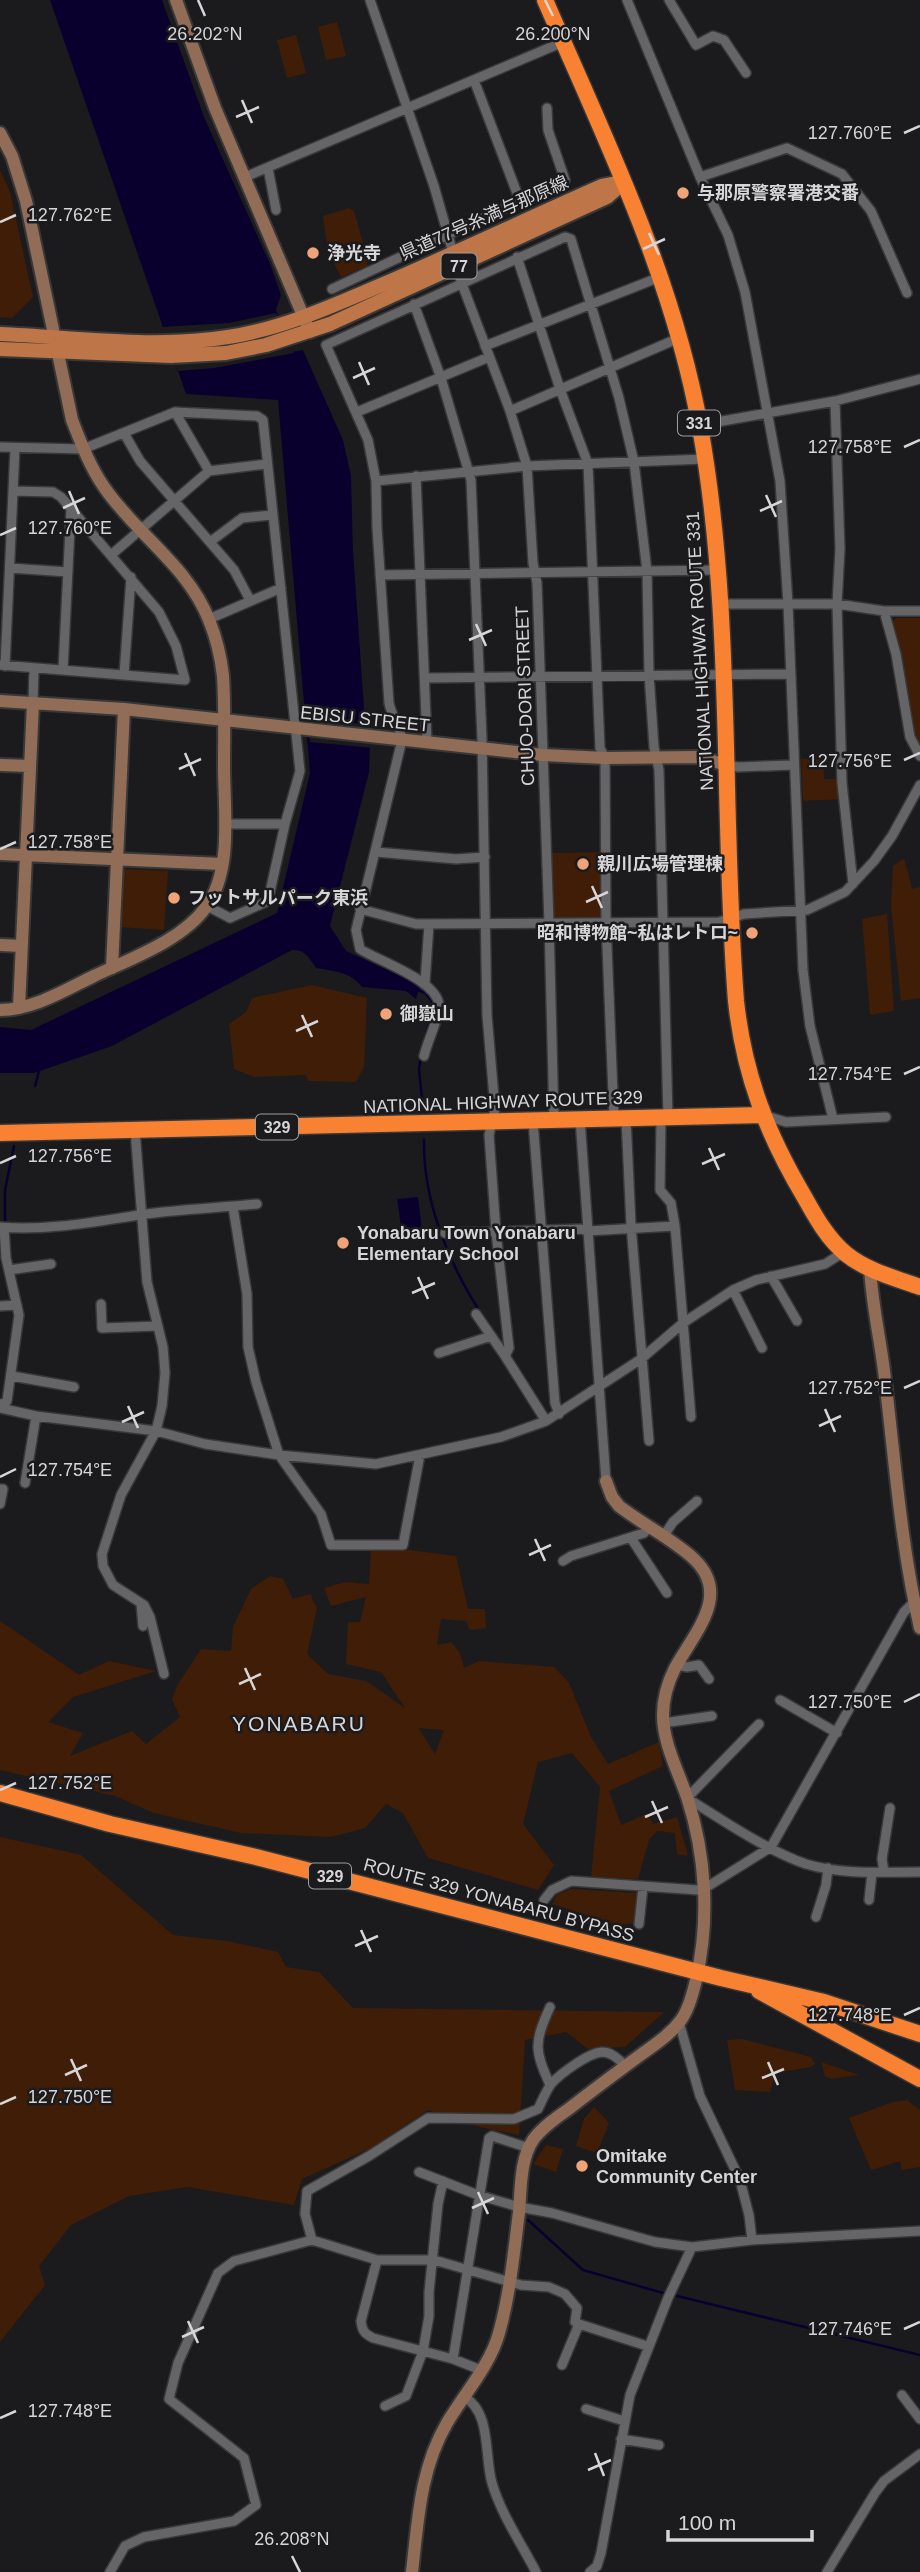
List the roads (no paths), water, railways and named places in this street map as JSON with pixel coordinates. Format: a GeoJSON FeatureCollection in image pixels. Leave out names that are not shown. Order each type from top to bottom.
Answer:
{"type":"FeatureCollection","features":[{"type":"Feature","properties":{"kind":"highway","name":"NATIONAL HIGHWAY ROUTE 331"},"geometry":{"type":"LineString","coordinates":[[545,0],[642,222],[679,338],[700,425],[719,570],[732,919],[741,1038],[752,1086],[763,1115]]}},
{"type":"Feature","properties":{"kind":"highway","name":"NATIONAL HIGHWAY ROUTE 329"},"geometry":{"type":"LineString","coordinates":[[0,1133],[763,1115]]}},
{"type":"Feature","properties":{"kind":"highway"},"geometry":{"type":"LineString","coordinates":[[763,1115],[776,1145],[820,1224],[844,1252],[870,1268],[920,1287]]}},
{"type":"Feature","properties":{"kind":"highway","name":"ROUTE 329 YONABARU BYPASS"},"geometry":{"type":"LineString","coordinates":[[4,1794],[110,1824],[256,1857],[744,1984],[769,1987],[920,2034]]}},
{"type":"Feature","properties":{"kind":"highway","name":"ROUTE 329 YONABARU BYPASS"},"geometry":{"type":"LineString","coordinates":[[744,1984],[920,2078]]}},
{"type":"Feature","properties":{"kind":"main road","name":"県道77号糸満与那原線"},"geometry":{"type":"LineString","coordinates":[[0,334],[166,341],[230,337],[305,317],[455,260],[607,197],[624,182]]}},
{"type":"Feature","properties":{"kind":"main road","name":"県道77号糸満与那原線"},"geometry":{"type":"LineString","coordinates":[[0,349],[171,356],[235,351],[288,340],[310,332],[455,260]]}},
{"type":"Feature","properties":{"kind":"street"},"geometry":{"type":"LineString","coordinates":[[176,0],[215,108],[310,332]]}},
{"type":"Feature","properties":{"kind":"street","name":"CHUO-DORI STREET"},"geometry":{"type":"LineString","coordinates":[[370,0],[434,186],[462,284],[510,411],[527,466],[536,573],[550,923],[554,1120]]}},
{"type":"Feature","properties":{"kind":"street"},"geometry":{"type":"LineString","coordinates":[[626,0],[700,177],[728,235],[744,292],[780,481],[788,604],[800,911],[809,1018],[833,1119]]}},
{"type":"Feature","properties":{"kind":"street"},"geometry":{"type":"LineString","coordinates":[[669,0],[696,46],[713,36],[724,40],[746,73]]}},
{"type":"Feature","properties":{"kind":"street"},"geometry":{"type":"LineString","coordinates":[[245,177],[563,42]]}},
{"type":"Feature","properties":{"kind":"street"},"geometry":{"type":"LineString","coordinates":[[474,80],[520,201]]}},
{"type":"Feature","properties":{"kind":"street"},"geometry":{"type":"LineString","coordinates":[[332,289],[565,180],[548,130],[547,108]]}},
{"type":"Feature","properties":{"kind":"street"},"geometry":{"type":"LineString","coordinates":[[0,133],[12,156],[24,191],[72,420],[83,449],[104,487],[196,593],[209,619],[223,675],[225,721],[222,864],[219,879],[207,906],[182,931],[112,968],[51,996],[19,1008],[0,1010]]}},
{"type":"Feature","properties":{"kind":"street"},"geometry":{"type":"LineString","coordinates":[[700,177],[787,148],[842,174],[872,211],[907,293]]}},
{"type":"Feature","properties":{"kind":"street"},"geometry":{"type":"LineString","coordinates":[[268,168],[276,210]]}},
{"type":"Feature","properties":{"kind":"street"},"geometry":{"type":"LineString","coordinates":[[424,1056],[440,1006],[437,995],[425,983],[374,959],[360,949],[356,930],[376,852],[399,724],[391,714],[389,703],[376,481],[368,440],[358,412],[326,345],[565,237],[571,239],[591,304],[634,462],[647,571],[649,674],[657,758],[663,923],[665,1117],[660,1190],[671,1203],[675,1226],[691,1417]]}},
{"type":"Feature","properties":{"kind":"street"},"geometry":{"type":"LineString","coordinates":[[517,257],[588,464],[600,748],[605,758],[606,922],[620,1118],[649,1441]]}},
{"type":"Feature","properties":{"kind":"street"},"geometry":{"type":"LineString","coordinates":[[485,346],[660,277]]}},
{"type":"Feature","properties":{"kind":"street"},"geometry":{"type":"LineString","coordinates":[[414,304],[470,470],[480,677],[487,1015],[495,1109],[489,1135],[509,1348],[505,1356]]}},
{"type":"Feature","properties":{"kind":"street"},"geometry":{"type":"LineString","coordinates":[[510,411],[679,338]]}},
{"type":"Feature","properties":{"kind":"street"},"geometry":{"type":"LineString","coordinates":[[358,412],[489,357]]}},
{"type":"Feature","properties":{"kind":"street"},"geometry":{"type":"LineString","coordinates":[[700,425],[835,401],[920,379]]}},
{"type":"Feature","properties":{"kind":"street"},"geometry":{"type":"LineString","coordinates":[[835,401],[840,549],[837,604],[842,783],[853,884]]}},
{"type":"Feature","properties":{"kind":"street"},"geometry":{"type":"LineString","coordinates":[[175,412],[209,471]]}},
{"type":"Feature","properties":{"kind":"street"},"geometry":{"type":"LineString","coordinates":[[0,447],[83,449],[175,412],[257,416],[263,421],[281,588],[303,730],[300,771],[268,901],[230,918],[207,906]]}},
{"type":"Feature","properties":{"kind":"street"},"geometry":{"type":"LineString","coordinates":[[124,433],[140,461],[234,570],[250,600]]}},
{"type":"Feature","properties":{"kind":"street"},"geometry":{"type":"LineString","coordinates":[[13,491],[53,492],[71,508],[159,612],[176,646],[185,680],[2,665],[10,568],[13,491],[15,448]]}},
{"type":"Feature","properties":{"kind":"street"},"geometry":{"type":"LineString","coordinates":[[376,481],[527,466],[705,459]]}},
{"type":"Feature","properties":{"kind":"street"},"geometry":{"type":"LineString","coordinates":[[111,555],[209,471],[267,464]]}},
{"type":"Feature","properties":{"kind":"street"},"geometry":{"type":"LineString","coordinates":[[416,476],[427,743]]}},
{"type":"Feature","properties":{"kind":"street"},"geometry":{"type":"LineString","coordinates":[[63,670],[71,508]]}},
{"type":"Feature","properties":{"kind":"street"},"geometry":{"type":"LineString","coordinates":[[210,542],[242,518],[272,515]]}},
{"type":"Feature","properties":{"kind":"street"},"geometry":{"type":"LineString","coordinates":[[10,568],[68,572]]}},
{"type":"Feature","properties":{"kind":"street"},"geometry":{"type":"LineString","coordinates":[[380,575],[719,570]]}},
{"type":"Feature","properties":{"kind":"street"},"geometry":{"type":"LineString","coordinates":[[124,675],[131,577]]}},
{"type":"Feature","properties":{"kind":"street"},"geometry":{"type":"LineString","coordinates":[[209,619],[281,588]]}},
{"type":"Feature","properties":{"kind":"street"},"geometry":{"type":"LineString","coordinates":[[721,604],[837,604],[884,611],[920,611]]}},
{"type":"Feature","properties":{"kind":"street"},"geometry":{"type":"LineString","coordinates":[[884,611],[896,654],[910,737],[920,756]]}},
{"type":"Feature","properties":{"kind":"street"},"geometry":{"type":"LineString","coordinates":[[19,1008],[34,668]]}},
{"type":"Feature","properties":{"kind":"street"},"geometry":{"type":"LineString","coordinates":[[426,678],[790,674]]}},
{"type":"Feature","properties":{"kind":"street","name":"EBISU STREET"},"geometry":{"type":"LineString","coordinates":[[0,701],[124,709],[543,755],[605,758],[698,757],[727,765]]}},
{"type":"Feature","properties":{"kind":"street"},"geometry":{"type":"LineString","coordinates":[[112,968],[124,709]]}},
{"type":"Feature","properties":{"kind":"street"},"geometry":{"type":"LineString","coordinates":[[0,765],[30,766]]}},
{"type":"Feature","properties":{"kind":"street"},"geometry":{"type":"LineString","coordinates":[[727,765],[793,765]]}},
{"type":"Feature","properties":{"kind":"street"},"geometry":{"type":"LineString","coordinates":[[360,909],[416,924],[486,925],[719,922],[744,914],[807,910],[845,892],[874,861],[892,836],[920,785]]}},
{"type":"Feature","properties":{"kind":"street"},"geometry":{"type":"LineString","coordinates":[[224,824],[285,824]]}},
{"type":"Feature","properties":{"kind":"street"},"geometry":{"type":"LineString","coordinates":[[376,852],[456,859],[485,857]]}},
{"type":"Feature","properties":{"kind":"street"},"geometry":{"type":"LineString","coordinates":[[0,854],[222,864]]}},
{"type":"Feature","properties":{"kind":"street"},"geometry":{"type":"LineString","coordinates":[[425,983],[429,924]]}},
{"type":"Feature","properties":{"kind":"street"},"geometry":{"type":"LineString","coordinates":[[0,945],[22,946]]}},
{"type":"Feature","properties":{"kind":"street"},"geometry":{"type":"LineString","coordinates":[[763,1115],[786,1122],[886,1117]]}},
{"type":"Feature","properties":{"kind":"street"},"geometry":{"type":"LineString","coordinates":[[412,2572],[426,2472],[439,2438],[499,2336],[510,2281],[523,2171],[529,2147],[537,2134],[549,2124],[669,2034],[679,2022],[688,2005],[698,1972],[704,1926],[704,1888],[697,1831],[663,1723],[668,1684],[709,1606],[710,1582],[696,1560],[619,1506],[606,1481],[580,1119]]}},
{"type":"Feature","properties":{"kind":"street"},"geometry":{"type":"LineString","coordinates":[[533,1121],[555,1403],[559,1414]]}},
{"type":"Feature","properties":{"kind":"street"},"geometry":{"type":"LineString","coordinates":[[135,1130],[147,1282],[158,1326],[165,1373],[156,1431],[121,1494],[102,1554],[103,1566],[113,1585],[141,1603],[150,1617],[164,1674]]}},
{"type":"Feature","properties":{"kind":"street"},"geometry":{"type":"LineString","coordinates":[[0,1407],[6,1401],[12,1376],[19,1315],[2,1228],[102,1222],[141,1214],[257,1205]]}},
{"type":"Feature","properties":{"kind":"street"},"geometry":{"type":"LineString","coordinates":[[233,1207],[246,1283],[248,1347],[279,1455],[321,1514],[331,1545],[403,1545],[420,1455]]}},
{"type":"Feature","properties":{"kind":"street"},"geometry":{"type":"LineString","coordinates":[[445,1233],[632,1230],[675,1226]]}},
{"type":"Feature","properties":{"kind":"street"},"geometry":{"type":"LineString","coordinates":[[0,1407],[36,1416],[156,1431],[205,1444],[279,1455],[376,1464],[501,1437],[546,1420],[641,1359],[683,1323],[733,1290],[771,1276],[825,1264],[844,1252]]}},
{"type":"Feature","properties":{"kind":"street"},"geometry":{"type":"LineString","coordinates":[[9,1270],[51,1264]]}},
{"type":"Feature","properties":{"kind":"street"},"geometry":{"type":"LineString","coordinates":[[870,1268],[872,1304],[885,1376],[898,1504],[920,1628]]}},
{"type":"Feature","properties":{"kind":"street"},"geometry":{"type":"LineString","coordinates":[[771,1276],[797,1321]]}},
{"type":"Feature","properties":{"kind":"street"},"geometry":{"type":"LineString","coordinates":[[733,1290],[762,1348]]}},
{"type":"Feature","properties":{"kind":"street"},"geometry":{"type":"LineString","coordinates":[[101,1304],[102,1328],[158,1326]]}},
{"type":"Feature","properties":{"kind":"street"},"geometry":{"type":"LineString","coordinates":[[0,1306],[17,1305]]}},
{"type":"Feature","properties":{"kind":"street"},"geometry":{"type":"LineString","coordinates":[[476,1314],[546,1420]]}},
{"type":"Feature","properties":{"kind":"street"},"geometry":{"type":"LineString","coordinates":[[439,1353],[491,1336]]}},
{"type":"Feature","properties":{"kind":"street"},"geometry":{"type":"LineString","coordinates":[[12,1376],[74,1387]]}},
{"type":"Feature","properties":{"kind":"street"},"geometry":{"type":"LineString","coordinates":[[25,1483],[36,1416]]}},
{"type":"Feature","properties":{"kind":"street"},"geometry":{"type":"LineString","coordinates":[[0,1489],[3,1489],[0,1504]]}},
{"type":"Feature","properties":{"kind":"street"},"geometry":{"type":"LineString","coordinates":[[663,1537],[683,1512],[697,1501]]}},
{"type":"Feature","properties":{"kind":"street"},"geometry":{"type":"LineString","coordinates":[[563,1562],[571,1556],[644,1533],[648,1528]]}},
{"type":"Feature","properties":{"kind":"street"},"geometry":{"type":"LineString","coordinates":[[631,1538],[667,1593]]}},
{"type":"Feature","properties":{"kind":"street"},"geometry":{"type":"LineString","coordinates":[[544,1900],[552,1890],[571,1881],[698,1890],[771,1847],[904,1612],[914,1602]]}},
{"type":"Feature","properties":{"kind":"street"},"geometry":{"type":"LineString","coordinates":[[141,1603],[144,1626]]}},
{"type":"Feature","properties":{"kind":"street"},"geometry":{"type":"LineString","coordinates":[[677,1665],[699,1665],[709,1679]]}},
{"type":"Feature","properties":{"kind":"street"},"geometry":{"type":"LineString","coordinates":[[780,1700],[837,1733]]}},
{"type":"Feature","properties":{"kind":"street"},"geometry":{"type":"LineString","coordinates":[[663,1723],[712,1716]]}},
{"type":"Feature","properties":{"kind":"street"},"geometry":{"type":"LineString","coordinates":[[687,1798],[759,1724]]}},
{"type":"Feature","properties":{"kind":"street"},"geometry":{"type":"LineString","coordinates":[[687,1798],[747,1836],[806,1864],[872,1873],[920,1872]]}},
{"type":"Feature","properties":{"kind":"street"},"geometry":{"type":"LineString","coordinates":[[884,1872],[882,1859],[890,1808]]}},
{"type":"Feature","properties":{"kind":"street"},"geometry":{"type":"LineString","coordinates":[[816,1917],[826,1885],[828,1868]]}},
{"type":"Feature","properties":{"kind":"street"},"geometry":{"type":"LineString","coordinates":[[869,1899],[872,1873]]}},
{"type":"Feature","properties":{"kind":"street"},"geometry":{"type":"LineString","coordinates":[[639,1924],[643,1887]]}},
{"type":"Feature","properties":{"kind":"street"},"geometry":{"type":"LineString","coordinates":[[550,2007],[537,2037],[540,2062],[550,2085]]}},
{"type":"Feature","properties":{"kind":"street"},"geometry":{"type":"LineString","coordinates":[[679,2022],[701,2096],[740,2180],[752,2240]]}},
{"type":"Feature","properties":{"kind":"street"},"geometry":{"type":"LineString","coordinates":[[312,2240],[306,2214],[307,2191],[428,2118],[514,2119],[538,2109],[550,2085],[566,2071],[602,2052],[613,2055],[626,2066]]}},
{"type":"Feature","properties":{"kind":"street"},"geometry":{"type":"LineString","coordinates":[[453,2359],[489,2138],[492,2136],[529,2147]]}},
{"type":"Feature","properties":{"kind":"street"},"geometry":{"type":"LineString","coordinates":[[419,2172],[478,2195],[519,2207],[552,2213],[655,2242],[692,2247],[752,2240],[920,2231]]}},
{"type":"Feature","properties":{"kind":"street"},"geometry":{"type":"LineString","coordinates":[[385,2406],[406,2396],[423,2351],[429,2316],[438,2204],[443,2181]]}},
{"type":"Feature","properties":{"kind":"street"},"geometry":{"type":"LineString","coordinates":[[110,2572],[125,2546],[144,2537],[234,2521],[256,2505],[244,2458],[169,2399],[178,2363],[218,2273],[234,2261],[312,2240],[377,2260],[434,2260],[521,2285],[549,2287],[565,2294],[577,2308],[575,2322],[579,2325],[647,2346]]}},
{"type":"Feature","properties":{"kind":"street"},"geometry":{"type":"LineString","coordinates":[[590,2572],[597,2566],[601,2553],[630,2395],[647,2346],[692,2247]]}},
{"type":"Feature","properties":{"kind":"street"},"geometry":{"type":"LineString","coordinates":[[377,2260],[361,2321],[362,2329],[373,2338],[453,2359],[481,2370]]}},
{"type":"Feature","properties":{"kind":"street"},"geometry":{"type":"LineString","coordinates":[[562,2365],[579,2325]]}},
{"type":"Feature","properties":{"kind":"street"},"geometry":{"type":"LineString","coordinates":[[902,2395],[920,2419]]}},
{"type":"Feature","properties":{"kind":"street"},"geometry":{"type":"LineString","coordinates":[[464,2397],[474,2406],[484,2429],[492,2483],[536,2572]]}},
{"type":"Feature","properties":{"kind":"street"},"geometry":{"type":"LineString","coordinates":[[586,2409],[624,2421]]}},
{"type":"Feature","properties":{"kind":"street"},"geometry":{"type":"LineString","coordinates":[[621,2439],[659,2445]]}},
{"type":"Feature","properties":{"kind":"street"},"geometry":{"type":"LineString","coordinates":[[827,2572],[884,2481],[920,2454]]}},
{"type":"Feature","properties":{"kind":"waterway"},"geometry":{"type":"LineString","coordinates":[[418,990],[432,1001],[424,1043]]}},
{"type":"Feature","properties":{"kind":"waterway"},"geometry":{"type":"LineString","coordinates":[[421,1056],[419,1069],[423,1109]]}},
{"type":"Feature","properties":{"kind":"waterway"},"geometry":{"type":"LineString","coordinates":[[35,1086],[39,1071]]}},
{"type":"Feature","properties":{"kind":"waterway"},"geometry":{"type":"LineString","coordinates":[[424,1140],[428,1188],[434,1212],[461,1280],[486,1321]]}},
{"type":"Feature","properties":{"kind":"waterway"},"geometry":{"type":"LineString","coordinates":[[5,1221],[5,1190],[14,1146]]}},
{"type":"Feature","properties":{"kind":"waterway"},"geometry":{"type":"LineString","coordinates":[[528,2220],[583,2270],[663,2293]]}},
{"type":"Feature","properties":{"kind":"waterway"},"geometry":{"type":"LineString","coordinates":[[673,2295],[920,2355]]}},
{"type":"Feature","properties":{"kind":"place","name":"与那原警察署港交番"},"geometry":{"type":"Point","coordinates":[683,193]}},
{"type":"Feature","properties":{"kind":"place","name":"浄光寺"},"geometry":{"type":"Point","coordinates":[313,253]}},
{"type":"Feature","properties":{"kind":"place","name":"親川広場管理棟"},"geometry":{"type":"Point","coordinates":[583,864]}},
{"type":"Feature","properties":{"kind":"place","name":"フットサルパーク東浜"},"geometry":{"type":"Point","coordinates":[174,898]}},
{"type":"Feature","properties":{"kind":"place","name":"昭和博物館~私はレトロ~"},"geometry":{"type":"Point","coordinates":[752,933]}},
{"type":"Feature","properties":{"kind":"place","name":"御嶽山"},"geometry":{"type":"Point","coordinates":[386,1014]}},
{"type":"Feature","properties":{"kind":"place","name":"Yonabaru Town Yonabaru Elementary School"},"geometry":{"type":"Point","coordinates":[343,1243]}},
{"type":"Feature","properties":{"kind":"place","name":"Omitake Community Center"},"geometry":{"type":"Point","coordinates":[582,2166]}},
{"type":"Feature","properties":{"kind":"district","name":"YONABARU"},"geometry":{"type":"Point","coordinates":[299,1724]}}]}
